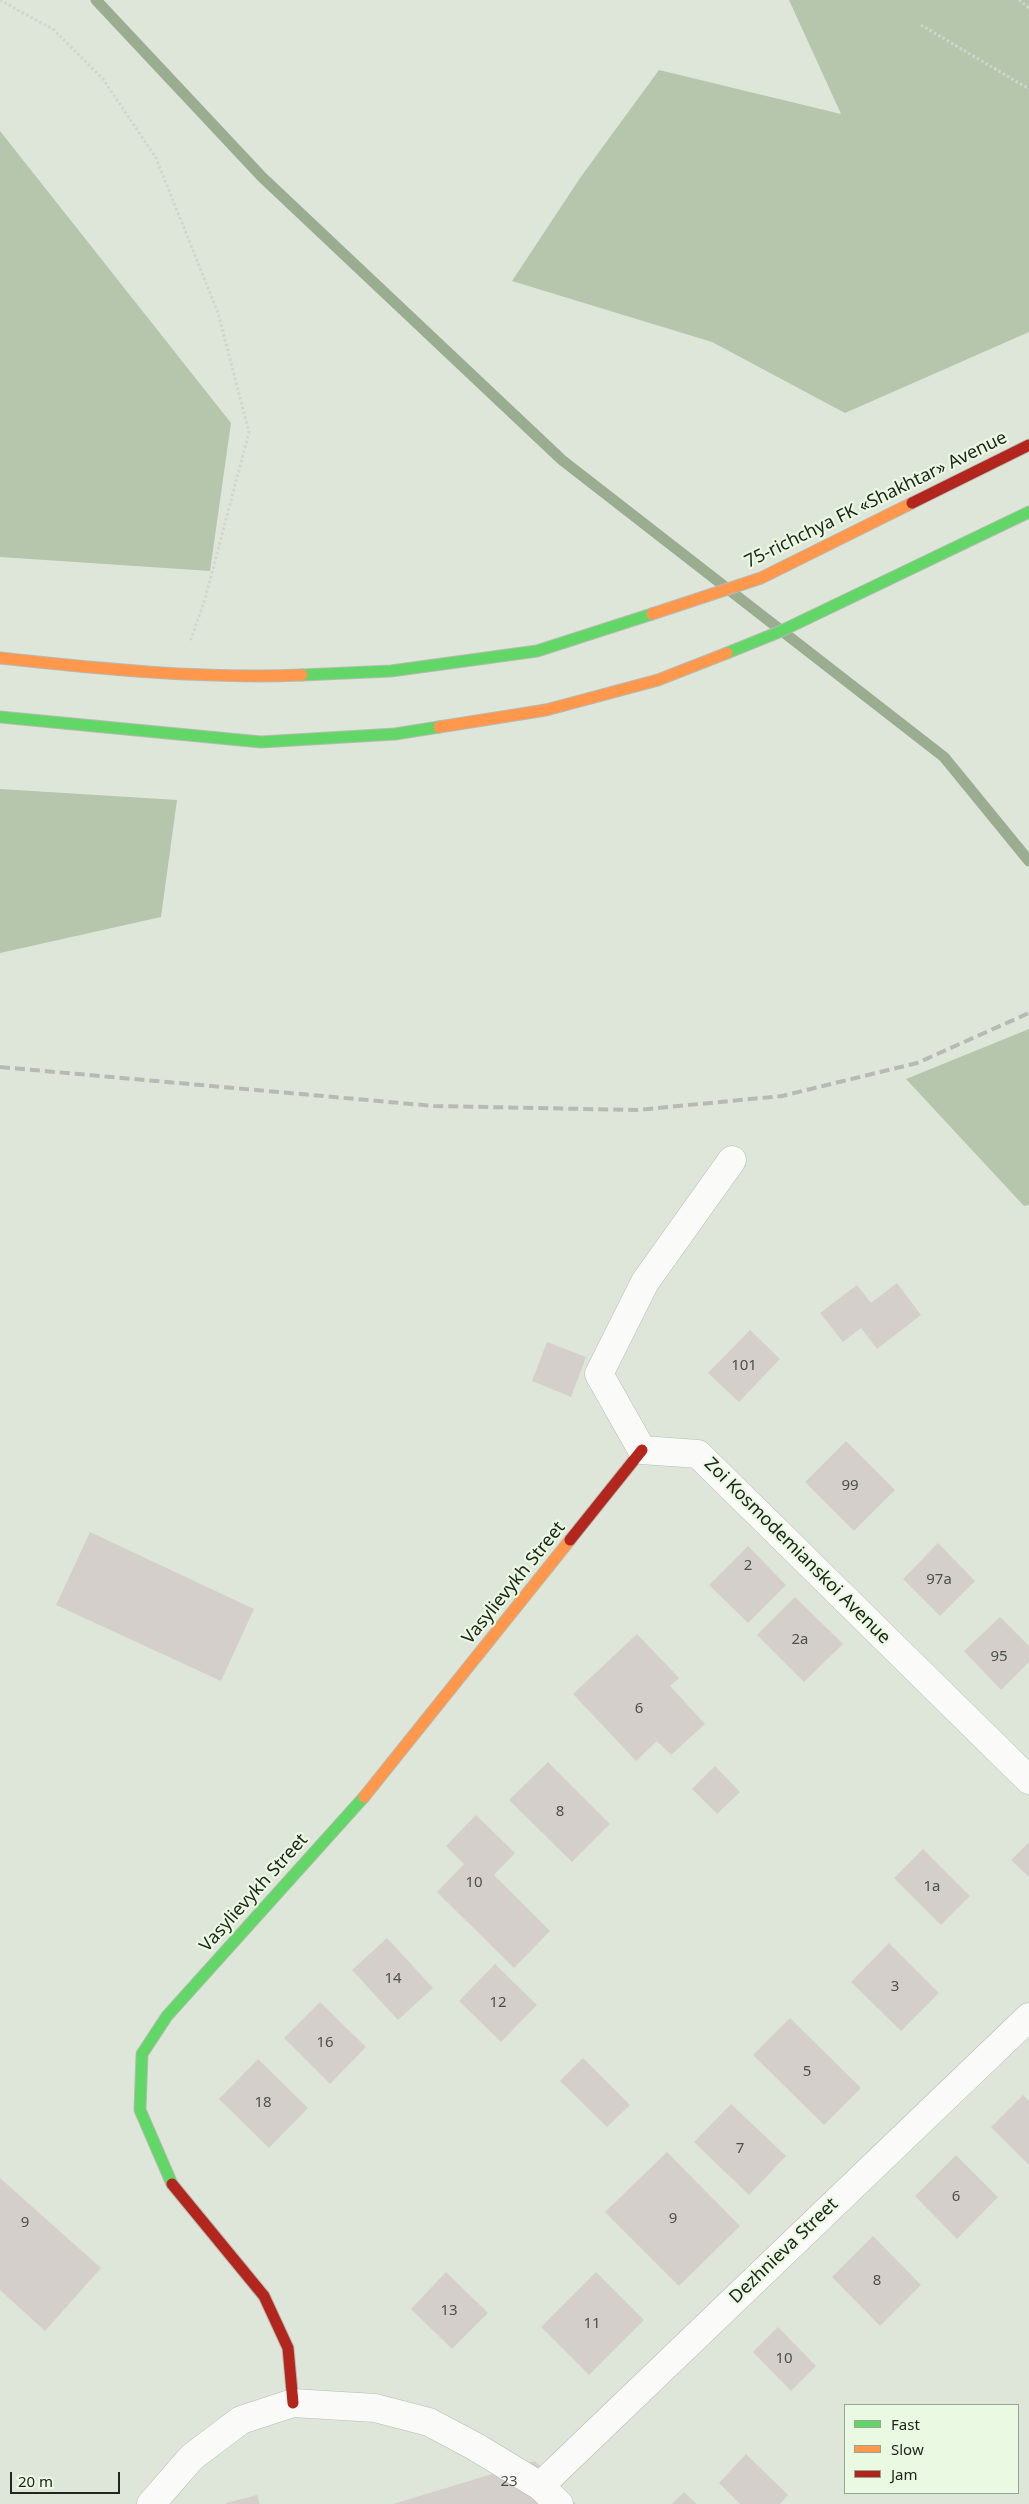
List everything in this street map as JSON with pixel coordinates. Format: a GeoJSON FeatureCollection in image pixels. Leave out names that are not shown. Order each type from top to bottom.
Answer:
{"type":"FeatureCollection","features":[{"type":"Feature","properties":{"kind":"main road","name":"75-richchya FK «Shakhtar» Avenue"},"geometry":{"type":"LineString","coordinates":[[0,658],[114,671],[255,677],[391,671],[537,651],[761,578],[1029,445]]}},
{"type":"Feature","properties":{"kind":"main road"},"geometry":{"type":"LineString","coordinates":[[0,718],[261,742],[394,734],[546,710],[658,680],[779,632],[1029,512]]}},
{"type":"Feature","properties":{"kind":"main road","name":"Vasylievykh Street"},"geometry":{"type":"LineString","coordinates":[[293,2403],[288,2348],[264,2296],[171,2183],[140,2110],[142,2054],[167,2016],[369,1791],[642,1450]]}},
{"type":"Feature","properties":{"kind":"street"},"geometry":{"type":"LineString","coordinates":[[642,1450],[599,1374],[645,1282],[732,1160]]}},
{"type":"Feature","properties":{"kind":"street","name":"Zoi Kosmodemianskoi Avenue"},"geometry":{"type":"LineString","coordinates":[[642,1450],[698,1454],[1029,1780]]}},
{"type":"Feature","properties":{"kind":"street","name":"Dezhnieva Street"},"geometry":{"type":"LineString","coordinates":[[549,2495],[1029,2017]]}},
{"type":"Feature","properties":{"kind":"street"},"geometry":{"type":"LineString","coordinates":[[151,2504],[192,2457],[240,2420],[293,2403],[375,2408],[429,2422],[476,2447],[549,2495]]}},
{"type":"Feature","properties":{"kind":"path"},"geometry":{"type":"LineString","coordinates":[[0,0],[54,30],[103,79],[156,158],[218,313],[249,432],[205,598],[188,646]]}},
{"type":"Feature","properties":{"kind":"path"},"geometry":{"type":"LineString","coordinates":[[1019,0],[1029,8]]}},
{"type":"Feature","properties":{"kind":"path"},"geometry":{"type":"LineString","coordinates":[[920,25],[1029,89]]}},
{"type":"Feature","properties":{"kind":"green space"},"geometry":{"type":"Polygon","coordinates":[[[789,0],[1029,0],[1029,332],[845,413],[712,342],[512,281],[580,178],[659,70],[841,114],[789,0]]]}},
{"type":"Feature","properties":{"kind":"green space"},"geometry":{"type":"Polygon","coordinates":[[[0,131],[231,423],[210,571],[0,557],[0,131]]]}},
{"type":"Feature","properties":{"kind":"green space"},"geometry":{"type":"Polygon","coordinates":[[[0,789],[177,800],[161,917],[0,953],[0,789]]]}},
{"type":"Feature","properties":{"kind":"green space"},"geometry":{"type":"Polygon","coordinates":[[[1029,1029],[1029,1205],[1024,1206],[906,1079],[1029,1029]]]}},
{"type":"Feature","properties":{"kind":"building"},"geometry":{"type":"Polygon","coordinates":[[[897,1283],[921,1315],[877,1349],[861,1328],[843,1342],[820,1313],[857,1285],[871,1303],[897,1283]]]}},
{"type":"Feature","properties":{"kind":"building"},"geometry":{"type":"Polygon","coordinates":[[[750,1330],[780,1359],[739,1402],[708,1373],[750,1330]]]}},
{"type":"Feature","properties":{"kind":"building"},"geometry":{"type":"Polygon","coordinates":[[[547,1342],[586,1357],[571,1397],[532,1381],[547,1342]]]}},
{"type":"Feature","properties":{"kind":"building"},"geometry":{"type":"Polygon","coordinates":[[[846,1441],[895,1490],[854,1531],[805,1482],[846,1441]]]}},
{"type":"Feature","properties":{"kind":"building"},"geometry":{"type":"Polygon","coordinates":[[[90,1532],[254,1609],[221,1681],[56,1605],[90,1532]]]}},
{"type":"Feature","properties":{"kind":"building"},"geometry":{"type":"Polygon","coordinates":[[[938,1543],[975,1581],[940,1616],[903,1579],[938,1543]]]}},
{"type":"Feature","properties":{"kind":"building"},"geometry":{"type":"Polygon","coordinates":[[[748,1546],[786,1585],[748,1623],[709,1585],[748,1546]]]}},
{"type":"Feature","properties":{"kind":"building"},"geometry":{"type":"Polygon","coordinates":[[[795,1597],[843,1644],[804,1682],[757,1635],[795,1597]]]}},
{"type":"Feature","properties":{"kind":"building"},"geometry":{"type":"Polygon","coordinates":[[[1000,1617],[1029,1646],[1029,1662],[1001,1690],[964,1651],[1000,1617]]]}},
{"type":"Feature","properties":{"kind":"building"},"geometry":{"type":"Polygon","coordinates":[[[637,1634],[679,1678],[670,1686],[705,1724],[671,1755],[657,1741],[636,1761],[573,1694],[637,1634]]]}},
{"type":"Feature","properties":{"kind":"building"},"geometry":{"type":"Polygon","coordinates":[[[548,1762],[610,1824],[572,1862],[509,1800],[548,1762]]]}},
{"type":"Feature","properties":{"kind":"building"},"geometry":{"type":"Polygon","coordinates":[[[715,1766],[740,1792],[717,1814],[692,1789],[715,1766]]]}},
{"type":"Feature","properties":{"kind":"building"},"geometry":{"type":"Polygon","coordinates":[[[476,1815],[515,1853],[494,1875],[550,1931],[514,1968],[437,1892],[464,1864],[446,1846],[476,1815]]]}},
{"type":"Feature","properties":{"kind":"building"},"geometry":{"type":"Polygon","coordinates":[[[1029,1842],[1029,1877],[1011,1860],[1029,1842]]]}},
{"type":"Feature","properties":{"kind":"building"},"geometry":{"type":"Polygon","coordinates":[[[923,1849],[970,1896],[941,1925],[894,1878],[923,1849]]]}},
{"type":"Feature","properties":{"kind":"building"},"geometry":{"type":"Polygon","coordinates":[[[387,1938],[433,1988],[398,2020],[352,1970],[387,1938]]]}},
{"type":"Feature","properties":{"kind":"building"},"geometry":{"type":"Polygon","coordinates":[[[889,1943],[939,1993],[901,2031],[851,1982],[889,1943]]]}},
{"type":"Feature","properties":{"kind":"building"},"geometry":{"type":"Polygon","coordinates":[[[495,1964],[537,2005],[501,2042],[459,2001],[495,1964]]]}},
{"type":"Feature","properties":{"kind":"building"},"geometry":{"type":"Polygon","coordinates":[[[320,2002],[366,2047],[330,2084],[284,2038],[320,2002]]]}},
{"type":"Feature","properties":{"kind":"building"},"geometry":{"type":"Polygon","coordinates":[[[790,2018],[861,2088],[824,2125],[753,2055],[790,2018]]]}},
{"type":"Feature","properties":{"kind":"building"},"geometry":{"type":"Polygon","coordinates":[[[583,2058],[630,2105],[607,2127],[560,2081],[583,2058]]]}},
{"type":"Feature","properties":{"kind":"building"},"geometry":{"type":"Polygon","coordinates":[[[258,2059],[308,2108],[269,2148],[219,2099],[258,2059]]]}},
{"type":"Feature","properties":{"kind":"building"},"geometry":{"type":"Polygon","coordinates":[[[1023,2095],[1029,2101],[1029,2165],[991,2127],[1023,2095]]]}},
{"type":"Feature","properties":{"kind":"building"},"geometry":{"type":"Polygon","coordinates":[[[731,2104],[786,2156],[749,2195],[694,2142],[731,2104]]]}},
{"type":"Feature","properties":{"kind":"building"},"geometry":{"type":"Polygon","coordinates":[[[667,2152],[740,2226],[679,2286],[605,2212],[667,2152]]]}},
{"type":"Feature","properties":{"kind":"building"},"geometry":{"type":"Polygon","coordinates":[[[956,2155],[998,2197],[957,2239],[915,2196],[956,2155]]]}},
{"type":"Feature","properties":{"kind":"building"},"geometry":{"type":"Polygon","coordinates":[[[0,2178],[101,2268],[45,2331],[0,2290],[0,2178]]]}},
{"type":"Feature","properties":{"kind":"building"},"geometry":{"type":"Polygon","coordinates":[[[873,2236],[921,2285],[880,2326],[832,2277],[873,2236]]]}},
{"type":"Feature","properties":{"kind":"building"},"geometry":{"type":"Polygon","coordinates":[[[446,2272],[488,2313],[452,2349],[411,2309],[446,2272]]]}},
{"type":"Feature","properties":{"kind":"building"},"geometry":{"type":"Polygon","coordinates":[[[596,2272],[644,2320],[589,2375],[541,2327],[596,2272]]]}},
{"type":"Feature","properties":{"kind":"building"},"geometry":{"type":"Polygon","coordinates":[[[778,2327],[816,2366],[791,2391],[753,2352],[778,2327]]]}},
{"type":"Feature","properties":{"kind":"building"},"geometry":{"type":"Polygon","coordinates":[[[746,2454],[788,2495],[780,2504],[740,2504],[719,2483],[746,2454]]]}},
{"type":"Feature","properties":{"kind":"building"},"geometry":{"type":"Polygon","coordinates":[[[535,2461],[576,2504],[393,2504],[535,2461]]]}},
{"type":"Feature","properties":{"kind":"building"},"geometry":{"type":"Polygon","coordinates":[[[684,2492],[697,2504],[672,2504],[684,2492]]]}},
{"type":"Feature","properties":{"kind":"building"},"geometry":{"type":"Polygon","coordinates":[[[257,2495],[260,2504],[226,2504],[226,2503],[257,2495]]]}},
{"type":"Feature","properties":{"kind":"waterway"},"geometry":{"type":"LineString","coordinates":[[96,0],[262,177],[562,460],[944,757],[1029,861]]}},
{"type":"Feature","properties":{"kind":"railway"},"geometry":{"type":"LineString","coordinates":[[0,1067],[434,1106],[637,1110],[782,1096],[917,1063],[1029,1013]]}},
{"type":"Feature","properties":{"kind":"traffic: fast"},"geometry":{"type":"LineString","coordinates":[[727,653],[779,632],[1029,512]]}},
{"type":"Feature","properties":{"kind":"traffic: fast"},"geometry":{"type":"LineString","coordinates":[[302,675],[391,671],[537,651],[652,614]]}},
{"type":"Feature","properties":{"kind":"traffic: fast"},"geometry":{"type":"LineString","coordinates":[[0,717],[261,742],[395,734],[439,727]]}},
{"type":"Feature","properties":{"kind":"traffic: fast"},"geometry":{"type":"LineString","coordinates":[[172,2184],[140,2110],[142,2054],[167,2016],[364,1797]]}},
{"type":"Feature","properties":{"kind":"traffic: slow"},"geometry":{"type":"LineString","coordinates":[[652,614],[761,578],[912,503]]}},
{"type":"Feature","properties":{"kind":"traffic: slow"},"geometry":{"type":"LineString","coordinates":[[439,727],[546,710],[658,680],[727,653]]}},
{"type":"Feature","properties":{"kind":"traffic: slow"},"geometry":{"type":"LineString","coordinates":[[0,658],[189,674],[226,676],[302,675]]}},
{"type":"Feature","properties":{"kind":"traffic: slow"},"geometry":{"type":"LineString","coordinates":[[364,1797],[570,1540]]}},
{"type":"Feature","properties":{"kind":"traffic: jam"},"geometry":{"type":"LineString","coordinates":[[912,503],[1029,445]]}},
{"type":"Feature","properties":{"kind":"traffic: jam"},"geometry":{"type":"LineString","coordinates":[[570,1540],[642,1450]]}},
{"type":"Feature","properties":{"kind":"traffic: jam"},"geometry":{"type":"LineString","coordinates":[[172,2184],[264,2296],[288,2348],[293,2403]]}}]}
